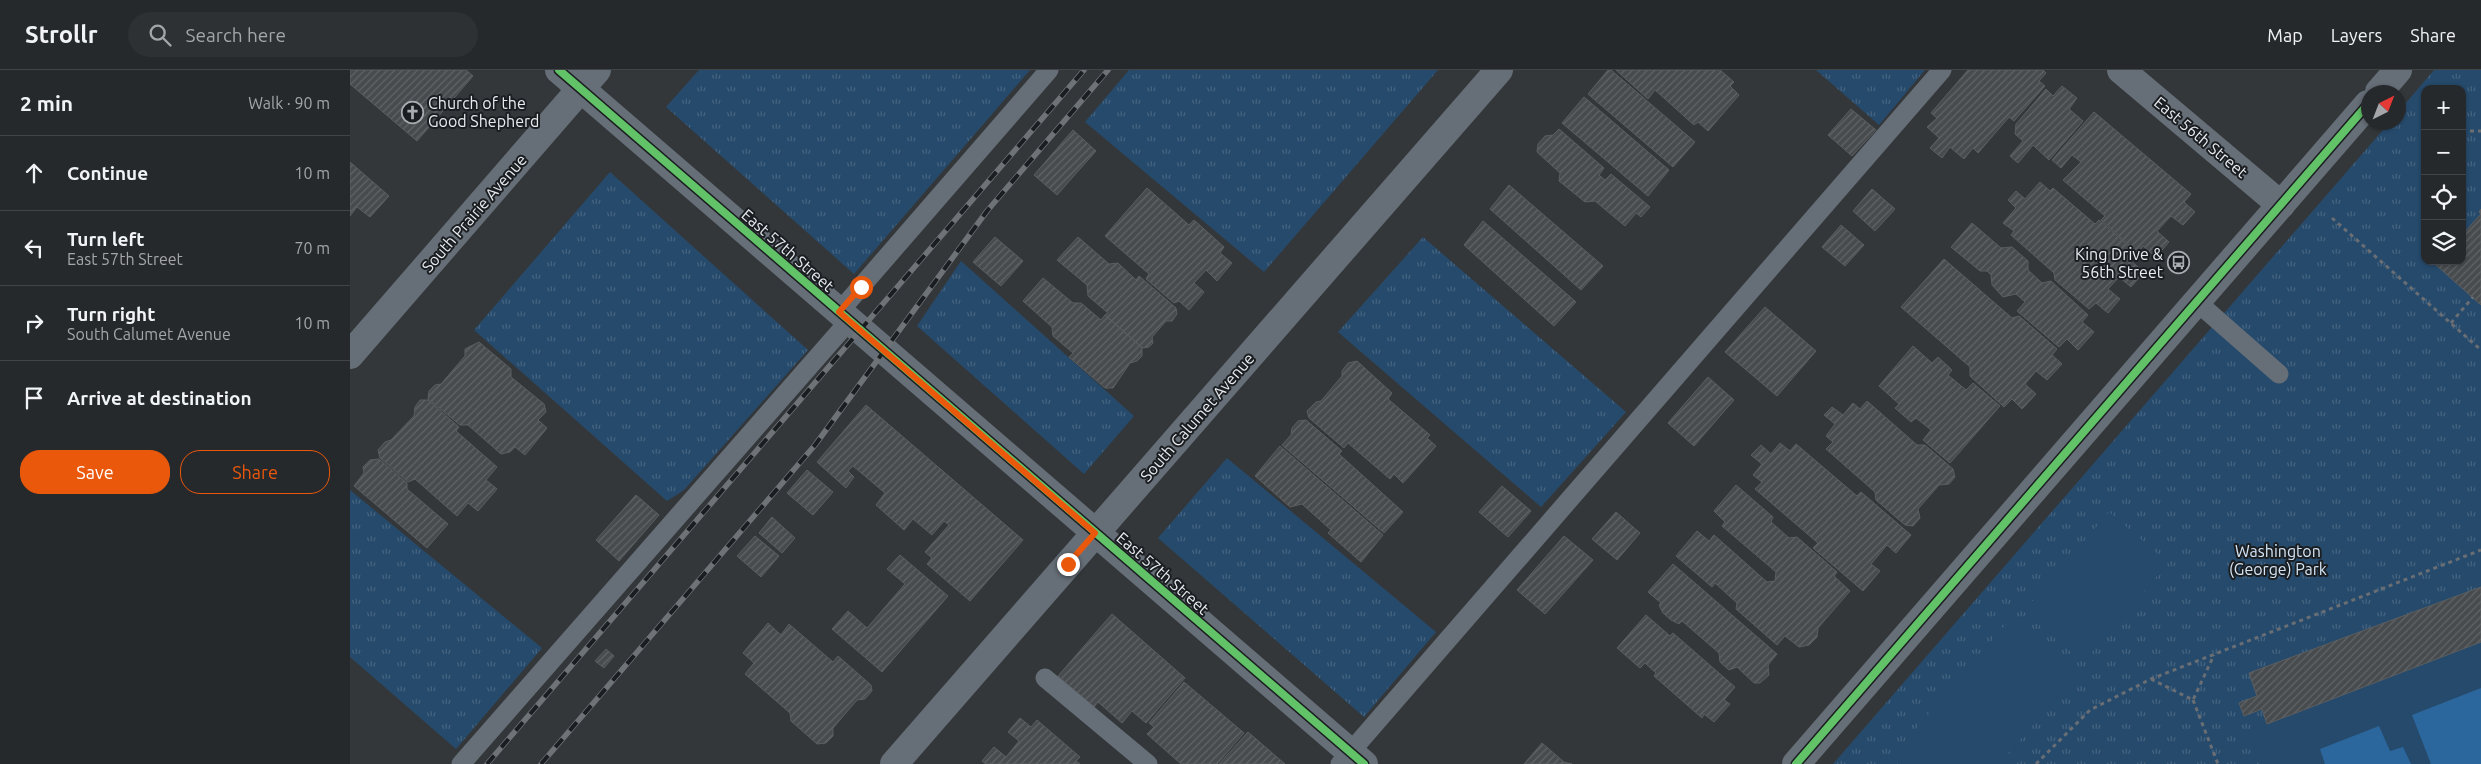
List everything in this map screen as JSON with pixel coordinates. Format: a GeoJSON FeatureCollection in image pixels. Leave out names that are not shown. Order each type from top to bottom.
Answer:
{"type":"FeatureCollection","features":[{"type":"Feature","properties":{"kind":"street","name":"East 57th Street"},"geometry":{"type":"LineString","coordinates":[[559,70],[589,80],[844,316],[1095,533],[1351,760]]}},
{"type":"Feature","properties":{"kind":"street","name":"South Calumet Avenue"},"geometry":{"type":"LineString","coordinates":[[894,764],[1499,70]]}},
{"type":"Feature","properties":{"kind":"street","name":"East 56th Street"},"geometry":{"type":"LineString","coordinates":[[2122,70],[2281,205]]}},
{"type":"Feature","properties":{"kind":"street"},"geometry":{"type":"LineString","coordinates":[[2385,85],[2398,70]]}},
{"type":"Feature","properties":{"kind":"street","name":"South Prairie Avenue"},"geometry":{"type":"LineString","coordinates":[[350,355],[589,80]]}},
{"type":"Feature","properties":{"kind":"street"},"geometry":{"type":"LineString","coordinates":[[1796,764],[2361,112]]}},
{"type":"Feature","properties":{"kind":"lane"},"geometry":{"type":"LineString","coordinates":[[461,764],[844,316],[1049,70]]}},
{"type":"Feature","properties":{"kind":"lane"},"geometry":{"type":"LineString","coordinates":[[1351,760],[1942,70]]}},
{"type":"Feature","properties":{"kind":"lane"},"geometry":{"type":"LineString","coordinates":[[2197,302],[2280,374]]}},
{"type":"Feature","properties":{"kind":"lane"},"geometry":{"type":"LineString","coordinates":[[1045,678],[1148,764]]}},
{"type":"Feature","properties":{"kind":"path"},"geometry":{"type":"LineString","coordinates":[[2466,131],[2481,131]]}},
{"type":"Feature","properties":{"kind":"path"},"geometry":{"type":"LineString","coordinates":[[2332,218],[2481,350]]}},
{"type":"Feature","properties":{"kind":"path"},"geometry":{"type":"LineString","coordinates":[[2450,323],[2473,297]]}},
{"type":"Feature","properties":{"kind":"path"},"geometry":{"type":"LineString","coordinates":[[2036,764],[2090,710],[2151,679],[2481,550]]}},
{"type":"Feature","properties":{"kind":"path"},"geometry":{"type":"LineString","coordinates":[[2193,700],[2214,654]]}},
{"type":"Feature","properties":{"kind":"path"},"geometry":{"type":"LineString","coordinates":[[2151,679],[2193,700],[2218,764]]}},
{"type":"Feature","properties":{"kind":"green space"},"geometry":{"type":"Polygon","coordinates":[[[699,70],[1030,70],[854,274],[666,107],[699,70]]]}},
{"type":"Feature","properties":{"kind":"green space"},"geometry":{"type":"Polygon","coordinates":[[[1129,70],[1438,70],[1264,272],[1085,122],[1129,70]]]}},
{"type":"Feature","properties":{"kind":"green space"},"geometry":{"type":"Polygon","coordinates":[[[1816,70],[1925,70],[1879,125],[1816,70]]]}},
{"type":"Feature","properties":{"kind":"green space","name":"Washington (George) Park"},"geometry":{"type":"Polygon","coordinates":[[[2434,70],[2481,70],[2481,764],[1833,764],[2383,130],[2406,130],[2406,103],[2421,85],[2421,265],[2466,265],[2466,85],[2421,85],[2434,70]]]}},
{"type":"Feature","properties":{"kind":"green space"},"geometry":{"type":"Polygon","coordinates":[[[610,172],[808,350],[684,490],[667,501],[474,330],[610,172]]]}},
{"type":"Feature","properties":{"kind":"green space"},"geometry":{"type":"Polygon","coordinates":[[[1423,237],[1626,412],[1541,507],[1338,332],[1423,237]]]}},
{"type":"Feature","properties":{"kind":"green space"},"geometry":{"type":"Polygon","coordinates":[[[961,261],[1134,416],[1084,474],[917,326],[961,261]]]}},
{"type":"Feature","properties":{"kind":"green space"},"geometry":{"type":"Polygon","coordinates":[[[1227,458],[1436,632],[1364,717],[1158,538],[1227,458]]]}},
{"type":"Feature","properties":{"kind":"green space"},"geometry":{"type":"Polygon","coordinates":[[[350,490],[542,648],[456,749],[350,657],[350,490]]]}},
{"type":"Feature","properties":{"kind":"green space"},"geometry":{"type":"Polygon","coordinates":[[[2109,512],[2168,563],[2083,662],[2024,611],[2109,512]]]}},
{"type":"Feature","properties":{"kind":"green space"},"geometry":{"type":"Polygon","coordinates":[[[2008,622],[2074,678],[1999,764],[1898,764],[1891,758],[2008,622]]]}},
{"type":"Feature","properties":{"kind":"green space"},"geometry":{"type":"Polygon","coordinates":[[[2481,642],[2481,764],[2259,764],[2246,731],[2481,642]]]}},
{"type":"Feature","properties":{"kind":"shaded area"},"geometry":{"type":"Polygon","coordinates":[[[2481,688],[2481,764],[2431,764],[2412,715],[2481,688]]]}},
{"type":"Feature","properties":{"kind":"shaded area"},"geometry":{"type":"Polygon","coordinates":[[[2379,726],[2390,751],[2403,747],[2411,764],[2325,764],[2320,749],[2379,726]]]}},
{"type":"Feature","properties":{"kind":"building","name":"Church of the Good Shepherd"},"geometry":{"type":"Polygon","coordinates":[[[350,70],[466,70],[473,76],[417,141],[350,84],[350,70]]]}},
{"type":"Feature","properties":{"kind":"building"},"geometry":{"type":"Polygon","coordinates":[[[1608,70],[1611,70],[1695,142],[1673,167],[1588,94],[1608,70]]]}},
{"type":"Feature","properties":{"kind":"building"},"geometry":{"type":"Polygon","coordinates":[[[1616,70],[1720,70],[1734,82],[1730,86],[1739,95],[1708,131],[1698,122],[1694,125],[1655,90],[1648,99],[1616,70]]]}},
{"type":"Feature","properties":{"kind":"building"},"geometry":{"type":"Polygon","coordinates":[[[1968,70],[2043,70],[2046,73],[2039,81],[2045,86],[2014,121],[2009,117],[1978,153],[1973,148],[1964,159],[1950,147],[1942,158],[1930,148],[1939,138],[1927,127],[1937,118],[1931,113],[1968,70]]]}},
{"type":"Feature","properties":{"kind":"building"},"geometry":{"type":"Polygon","coordinates":[[[2062,86],[2077,98],[2069,109],[2083,121],[2049,160],[2033,145],[2018,163],[2010,156],[2023,141],[2015,134],[2016,124],[2046,89],[2053,96],[2062,86]]]}},
{"type":"Feature","properties":{"kind":"building"},"geometry":{"type":"Polygon","coordinates":[[[1584,97],[1669,170],[1648,196],[1562,123],[1584,97]]]}},
{"type":"Feature","properties":{"kind":"building"},"geometry":{"type":"Polygon","coordinates":[[[1851,109],[1876,130],[1852,156],[1828,135],[1851,109]]]}},
{"type":"Feature","properties":{"kind":"building"},"geometry":{"type":"Polygon","coordinates":[[[2094,112],[2191,194],[2184,202],[2195,212],[2183,225],[2171,216],[2157,231],[2169,242],[2156,257],[2143,246],[2138,253],[2101,220],[2105,216],[2063,180],[2081,162],[2072,155],[2061,168],[2052,160],[2094,112]]]}},
{"type":"Feature","properties":{"kind":"building"},"geometry":{"type":"Polygon","coordinates":[[[1559,129],[1604,168],[1599,175],[1605,180],[1611,174],[1650,207],[1641,217],[1636,213],[1625,226],[1595,201],[1585,202],[1559,181],[1560,173],[1537,152],[1538,144],[1545,136],[1553,135],[1559,129]]]}},
{"type":"Feature","properties":{"kind":"building"},"geometry":{"type":"Polygon","coordinates":[[[1073,130],[1096,151],[1057,195],[1034,175],[1073,130]]]}},
{"type":"Feature","properties":{"kind":"building"},"geometry":{"type":"Polygon","coordinates":[[[350,162],[389,196],[370,217],[357,207],[350,216],[350,162]]]}},
{"type":"Feature","properties":{"kind":"building"},"geometry":{"type":"Polygon","coordinates":[[[2040,182],[2050,191],[2053,188],[2095,224],[2099,220],[2138,254],[2131,261],[2144,272],[2131,287],[2119,277],[2108,289],[2120,299],[2108,313],[2096,303],[2089,309],[2055,280],[2054,273],[2011,235],[2014,231],[2003,223],[2016,208],[2008,200],[2016,191],[2025,199],[2040,182]]]}},
{"type":"Feature","properties":{"kind":"building"},"geometry":{"type":"Polygon","coordinates":[[[1509,185],[1603,266],[1581,290],[1490,209],[1509,185]]]}},
{"type":"Feature","properties":{"kind":"building"},"geometry":{"type":"Polygon","coordinates":[[[1147,188],[1189,225],[1194,220],[1224,247],[1220,253],[1232,263],[1217,281],[1206,270],[1194,283],[1204,292],[1189,310],[1179,301],[1174,303],[1146,279],[1149,274],[1105,236],[1147,188]]]}},
{"type":"Feature","properties":{"kind":"building"},"geometry":{"type":"Polygon","coordinates":[[[1872,189],[1895,209],[1875,231],[1853,211],[1872,189]]]}},
{"type":"Feature","properties":{"kind":"building"},"geometry":{"type":"Polygon","coordinates":[[[2481,214],[2481,305],[2436,265],[2466,265],[2466,231],[2481,214]]]}},
{"type":"Feature","properties":{"kind":"building"},"geometry":{"type":"Polygon","coordinates":[[[1483,221],[1576,302],[1554,326],[1464,245],[1483,221]]]}},
{"type":"Feature","properties":{"kind":"building"},"geometry":{"type":"Polygon","coordinates":[[[1972,223],[2001,248],[2012,247],[2028,261],[2028,270],[2042,283],[2051,281],[2088,315],[2082,322],[2094,332],[2078,350],[2067,339],[2059,347],[2017,311],[2025,302],[2016,294],[2003,297],[1992,285],[1991,275],[1987,271],[1980,271],[1951,247],[1972,223]]]}},
{"type":"Feature","properties":{"kind":"building"},"geometry":{"type":"Polygon","coordinates":[[[1841,225],[1864,245],[1845,266],[1822,247],[1841,225]]]}},
{"type":"Feature","properties":{"kind":"building"},"geometry":{"type":"Polygon","coordinates":[[[995,237],[1023,261],[1001,286],[973,262],[995,237]]]}},
{"type":"Feature","properties":{"kind":"building"},"geometry":{"type":"Polygon","coordinates":[[[1078,237],[1109,264],[1118,263],[1136,280],[1139,276],[1176,308],[1177,314],[1172,321],[1166,321],[1152,337],[1153,343],[1149,347],[1143,348],[1105,315],[1108,313],[1088,296],[1087,285],[1057,260],[1078,237]]]}},
{"type":"Feature","properties":{"kind":"building"},"geometry":{"type":"Polygon","coordinates":[[[1944,259],[2012,318],[2019,316],[2057,349],[2052,355],[2062,364],[2047,380],[2036,371],[2025,384],[2036,394],[2022,409],[2012,399],[2004,407],[1970,376],[1970,367],[1901,307],[1944,259]]]}},
{"type":"Feature","properties":{"kind":"building"},"geometry":{"type":"Polygon","coordinates":[[[1043,278],[1073,303],[1081,303],[1101,320],[1105,315],[1142,348],[1142,356],[1137,361],[1130,363],[1113,388],[1105,388],[1069,357],[1073,353],[1053,336],[1052,327],[1023,301],[1043,278]]]}},
{"type":"Feature","properties":{"kind":"building"},"geometry":{"type":"Polygon","coordinates":[[[1765,307],[1816,351],[1777,396],[1725,352],[1765,307]]]}},
{"type":"Feature","properties":{"kind":"building"},"geometry":{"type":"Polygon","coordinates":[[[479,342],[511,369],[511,377],[544,404],[546,412],[538,420],[547,428],[525,455],[515,447],[510,452],[501,454],[468,425],[460,425],[428,399],[429,391],[435,385],[441,384],[465,356],[465,349],[479,342]]]}},
{"type":"Feature","properties":{"kind":"building"},"geometry":{"type":"Polygon","coordinates":[[[1913,346],[1932,363],[1938,357],[1952,370],[1948,375],[1966,390],[1973,383],[2000,406],[1950,463],[1923,440],[1931,430],[1916,418],[1911,422],[1895,408],[1899,404],[1879,386],[1913,346]]]}},
{"type":"Feature","properties":{"kind":"building"},"geometry":{"type":"Polygon","coordinates":[[[1357,361],[1392,393],[1388,399],[1430,435],[1427,438],[1436,446],[1403,483],[1394,474],[1390,479],[1348,443],[1344,448],[1309,418],[1307,411],[1316,402],[1321,401],[1342,376],[1342,371],[1348,363],[1357,361]]]}},
{"type":"Feature","properties":{"kind":"building"},"geometry":{"type":"Polygon","coordinates":[[[1708,377],[1734,400],[1694,446],[1668,423],[1708,377]]]}},
{"type":"Feature","properties":{"kind":"building"},"geometry":{"type":"Polygon","coordinates":[[[420,400],[428,400],[459,427],[456,431],[497,467],[486,480],[497,489],[478,511],[468,503],[457,516],[415,479],[408,482],[380,458],[378,450],[385,442],[391,440],[414,416],[415,407],[420,400]]]}},
{"type":"Feature","properties":{"kind":"building"},"geometry":{"type":"Polygon","coordinates":[[[1867,401],[1917,445],[1925,445],[1953,469],[1955,477],[1949,484],[1939,485],[1918,509],[1920,518],[1913,526],[1905,525],[1876,500],[1875,492],[1826,449],[1833,442],[1826,436],[1835,424],[1824,415],[1832,407],[1843,415],[1853,403],[1860,409],[1867,401]]]}},
{"type":"Feature","properties":{"kind":"building"},"geometry":{"type":"Polygon","coordinates":[[[866,405],[1023,540],[970,601],[927,564],[932,558],[925,552],[949,525],[944,521],[932,535],[913,519],[904,530],[876,505],[885,493],[853,466],[848,471],[854,477],[846,488],[817,462],[866,405]]]}},
{"type":"Feature","properties":{"kind":"building"},"geometry":{"type":"Polygon","coordinates":[[[1306,420],[1342,451],[1339,454],[1403,512],[1384,533],[1282,445],[1291,435],[1292,428],[1298,421],[1306,420]]]}},
{"type":"Feature","properties":{"kind":"building"},"geometry":{"type":"Polygon","coordinates":[[[1780,443],[1790,451],[1796,444],[1857,496],[1861,492],[1911,535],[1896,553],[1887,545],[1871,564],[1880,571],[1863,591],[1813,548],[1818,543],[1755,489],[1762,482],[1753,475],[1762,464],[1751,455],[1761,445],[1771,454],[1780,443]]]}},
{"type":"Feature","properties":{"kind":"building"},"geometry":{"type":"Polygon","coordinates":[[[1280,446],[1383,535],[1361,562],[1328,533],[1331,530],[1302,504],[1290,507],[1255,476],[1280,446]]]}},
{"type":"Feature","properties":{"kind":"building"},"geometry":{"type":"Polygon","coordinates":[[[379,459],[407,483],[407,489],[448,524],[427,548],[354,486],[364,473],[363,467],[370,460],[379,459]]]}},
{"type":"Feature","properties":{"kind":"building"},"geometry":{"type":"Polygon","coordinates":[[[807,470],[833,492],[813,515],[787,493],[807,470]]]}},
{"type":"Feature","properties":{"kind":"building"},"geometry":{"type":"Polygon","coordinates":[[[1736,485],[1773,517],[1771,522],[1789,538],[1797,537],[1837,572],[1834,576],[1850,591],[1818,628],[1817,637],[1809,645],[1799,647],[1785,636],[1777,645],[1736,609],[1737,603],[1715,583],[1712,587],[1676,556],[1697,531],[1709,541],[1714,535],[1767,582],[1775,581],[1776,572],[1722,526],[1725,522],[1714,511],[1736,485]]]}},
{"type":"Feature","properties":{"kind":"building"},"geometry":{"type":"Polygon","coordinates":[[[1502,486],[1531,511],[1508,537],[1479,512],[1502,486]]]}},
{"type":"Feature","properties":{"kind":"building"},"geometry":{"type":"Polygon","coordinates":[[[636,495],[659,515],[619,561],[596,540],[636,495]]]}},
{"type":"Feature","properties":{"kind":"building"},"geometry":{"type":"Polygon","coordinates":[[[1616,512],[1640,533],[1617,560],[1592,539],[1616,512]]]}},
{"type":"Feature","properties":{"kind":"building"},"geometry":{"type":"Polygon","coordinates":[[[772,517],[795,538],[782,553],[759,533],[772,517]]]}},
{"type":"Feature","properties":{"kind":"building"},"geometry":{"type":"Polygon","coordinates":[[[755,536],[779,556],[761,577],[737,556],[755,536]]]}},
{"type":"Feature","properties":{"kind":"building"},"geometry":{"type":"Polygon","coordinates":[[[1564,536],[1593,560],[1545,614],[1517,590],[1564,536]]]}},
{"type":"Feature","properties":{"kind":"building"},"geometry":{"type":"Polygon","coordinates":[[[900,555],[948,596],[882,672],[832,629],[848,611],[867,628],[905,584],[887,569],[900,555]]]}},
{"type":"Feature","properties":{"kind":"building"},"geometry":{"type":"Polygon","coordinates":[[[1673,564],[1777,654],[1768,665],[1769,675],[1760,683],[1754,683],[1737,667],[1729,670],[1720,662],[1719,653],[1682,621],[1679,624],[1663,613],[1659,605],[1661,603],[1648,592],[1673,564]]]}},
{"type":"Feature","properties":{"kind":"building"},"geometry":{"type":"Polygon","coordinates":[[[2481,587],[2481,642],[2267,724],[2262,709],[2244,716],[2239,703],[2257,696],[2249,673],[2481,587]]]}},
{"type":"Feature","properties":{"kind":"building"},"geometry":{"type":"Polygon","coordinates":[[[1112,614],[1185,678],[1146,723],[1132,711],[1122,723],[1098,702],[1094,707],[1058,676],[1112,614]]]}},
{"type":"Feature","properties":{"kind":"building"},"geometry":{"type":"Polygon","coordinates":[[[1646,615],[1670,636],[1673,633],[1735,687],[1724,700],[1730,704],[1714,722],[1704,714],[1702,718],[1654,676],[1656,673],[1645,663],[1640,668],[1617,648],[1646,615]]]}},
{"type":"Feature","properties":{"kind":"building"},"geometry":{"type":"Polygon","coordinates":[[[768,623],[781,635],[789,624],[833,662],[838,656],[871,685],[872,691],[865,699],[857,700],[833,728],[833,736],[826,743],[817,744],[791,721],[790,713],[745,674],[754,663],[743,653],[768,623]]]}},
{"type":"Feature","properties":{"kind":"building"},"geometry":{"type":"Polygon","coordinates":[[[606,649],[614,656],[604,668],[595,661],[606,649]]]}},
{"type":"Feature","properties":{"kind":"building"},"geometry":{"type":"Polygon","coordinates":[[[1184,682],[1244,733],[1217,764],[1181,764],[1147,734],[1154,727],[1149,723],[1184,682]]]}},
{"type":"Feature","properties":{"kind":"building"},"geometry":{"type":"Polygon","coordinates":[[[1020,718],[1031,727],[1037,720],[1080,757],[1076,761],[1080,764],[986,764],[982,761],[994,747],[1006,757],[1019,741],[1008,732],[1020,718]]]}},
{"type":"Feature","properties":{"kind":"building"},"geometry":{"type":"Polygon","coordinates":[[[1248,732],[1285,764],[1219,764],[1248,732]]]}},
{"type":"Feature","properties":{"kind":"building"},"geometry":{"type":"Polygon","coordinates":[[[1542,743],[1564,762],[1572,764],[1524,764],[1542,743]]]}},
{"type":"Feature","properties":{"kind":"railway"},"geometry":{"type":"LineString","coordinates":[[487,764],[1084,70]]}},
{"type":"Feature","properties":{"kind":"railway"},"geometry":{"type":"LineString","coordinates":[[541,764],[815,445],[987,211],[1108,70]]}},
{"type":"Feature","properties":{"kind":"cycle path"},"geometry":{"type":"LineString","coordinates":[[559,70],[1364,764]]}},
{"type":"Feature","properties":{"kind":"cycle path"},"geometry":{"type":"LineString","coordinates":[[1796,764],[2361,112]]}},
{"type":"Feature","properties":{"kind":"place","name":"Church of the Good Shepherd"},"geometry":{"type":"Point","coordinates":[412,112]}},
{"type":"Feature","properties":{"kind":"place","name":"King Drive & 56th Street"},"geometry":{"type":"Point","coordinates":[2179,263]}},
{"type":"Feature","properties":{"kind":"route"},"geometry":{"type":"LineString","coordinates":[[861,287],[839,312],[1095,533],[1068,564]]}}]}
